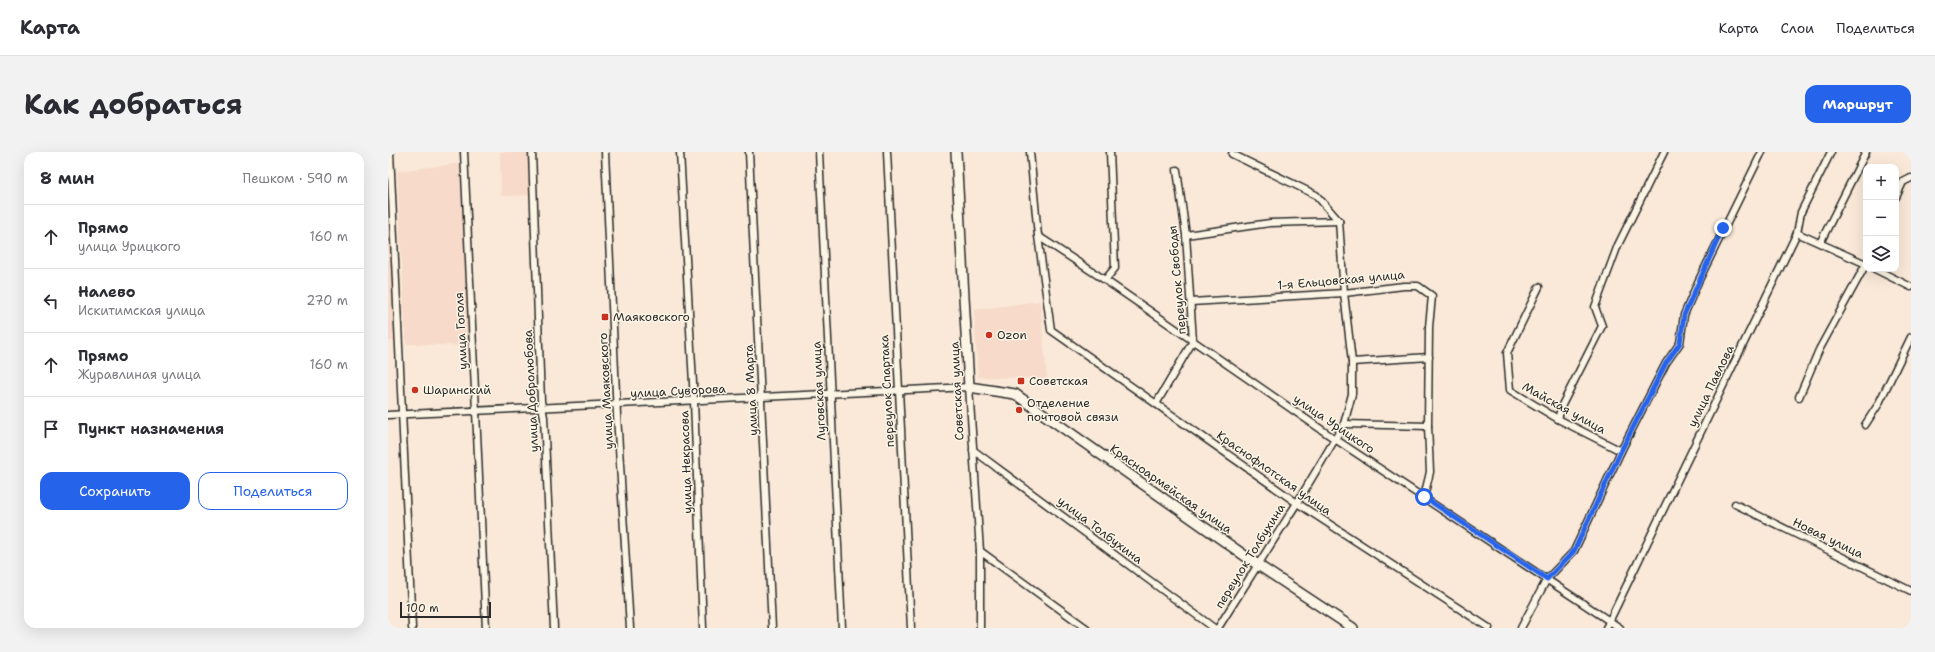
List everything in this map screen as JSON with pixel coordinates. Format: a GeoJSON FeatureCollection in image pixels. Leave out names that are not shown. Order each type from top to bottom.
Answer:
{"type":"FeatureCollection","features":[{"type":"Feature","properties":{"kind":"street"},"geometry":{"type":"LineString","coordinates":[[390,152],[412,628]]}},
{"type":"Feature","properties":{"kind":"street","name":"улица Гоголя"},"geometry":{"type":"LineString","coordinates":[[464,152],[486,628]]}},
{"type":"Feature","properties":{"kind":"street","name":"улица Добролюбова"},"geometry":{"type":"LineString","coordinates":[[532,152],[542,408],[544,416],[554,628]]}},
{"type":"Feature","properties":{"kind":"street","name":"улица Маяковского"},"geometry":{"type":"LineString","coordinates":[[605,152],[617,405],[630,628]]}},
{"type":"Feature","properties":{"kind":"street","name":"улица Некрасова"},"geometry":{"type":"LineString","coordinates":[[680,152],[694,401],[703,628]]}},
{"type":"Feature","properties":{"kind":"street","name":"улица 8 Марта"},"geometry":{"type":"LineString","coordinates":[[750,152],[772,628]]}},
{"type":"Feature","properties":{"kind":"street","name":"Луговская улица"},"geometry":{"type":"LineString","coordinates":[[819,152],[842,628]]}},
{"type":"Feature","properties":{"kind":"street","name":"переулок Спартака"},"geometry":{"type":"LineString","coordinates":[[887,152],[911,628]]}},
{"type":"Feature","properties":{"kind":"street","name":"Советская улица"},"geometry":{"type":"LineString","coordinates":[[956,152],[980,551],[980,628]]}},
{"type":"Feature","properties":{"kind":"street"},"geometry":{"type":"LineString","coordinates":[[1030,152],[1038,236]]}},
{"type":"Feature","properties":{"kind":"street"},"geometry":{"type":"LineString","coordinates":[[1105,280],[1115,268],[1110,152]]}},
{"type":"Feature","properties":{"kind":"street"},"geometry":{"type":"LineString","coordinates":[[1558,419],[1562,405],[1602,326],[1595,308],[1618,245],[1664,152]]}},
{"type":"Feature","properties":{"kind":"street"},"geometry":{"type":"LineString","coordinates":[[1521,628],[1547,579],[1574,551],[1621,451],[1666,363],[1680,343],[1684,315],[1692,295],[1723,228],[1762,152]]}},
{"type":"Feature","properties":{"kind":"street","name":"улица Павлова"},"geometry":{"type":"LineString","coordinates":[[1606,628],[1797,233],[1800,212],[1831,152]]}},
{"type":"Feature","properties":{"kind":"street"},"geometry":{"type":"LineString","coordinates":[[1820,243],[1866,152]]}},
{"type":"Feature","properties":{"kind":"street"},"geometry":{"type":"LineString","coordinates":[[1232,154],[1316,195],[1339,221]]}},
{"type":"Feature","properties":{"kind":"street","name":"переулок Свободы"},"geometry":{"type":"LineString","coordinates":[[1156,404],[1193,341],[1186,235],[1176,170]]}},
{"type":"Feature","properties":{"kind":"street"},"geometry":{"type":"LineString","coordinates":[[1899,191],[1903,182],[1911,178]]}},
{"type":"Feature","properties":{"kind":"street"},"geometry":{"type":"LineString","coordinates":[[1186,235],[1270,223],[1339,221]]}},
{"type":"Feature","properties":{"kind":"street","name":"переулок Толбухина"},"geometry":{"type":"LineString","coordinates":[[1218,628],[1297,503],[1344,424],[1352,394],[1352,362],[1344,292],[1339,221]]}},
{"type":"Feature","properties":{"kind":"street"},"geometry":{"type":"LineString","coordinates":[[1797,233],[1863,263]]}},
{"type":"Feature","properties":{"kind":"street","name":"улица Урицкого"},"geometry":{"type":"LineString","coordinates":[[1038,236],[1105,280],[1335,439],[1620,628]]}},
{"type":"Feature","properties":{"kind":"street","name":"Краснофлотская улица"},"geometry":{"type":"LineString","coordinates":[[1038,236],[1051,330],[1297,503],[1489,628]]}},
{"type":"Feature","properties":{"kind":"street"},"geometry":{"type":"LineString","coordinates":[[1799,397],[1819,350],[1863,269]]}},
{"type":"Feature","properties":{"kind":"street"},"geometry":{"type":"LineString","coordinates":[[1881,272],[1911,287]]}},
{"type":"Feature","properties":{"kind":"street","name":"1-я Ельцовская улица"},"geometry":{"type":"LineString","coordinates":[[1191,302],[1344,292],[1404,286],[1418,286],[1432,296],[1429,327],[1428,426],[1430,472],[1424,497]]}},
{"type":"Feature","properties":{"kind":"street","name":"Майская улица"},"geometry":{"type":"LineString","coordinates":[[1539,288],[1507,353],[1510,390],[1558,419],[1621,451]]}},
{"type":"Feature","properties":{"kind":"street"},"geometry":{"type":"LineString","coordinates":[[1865,425],[1878,405],[1911,336]]}},
{"type":"Feature","properties":{"kind":"street"},"geometry":{"type":"LineString","coordinates":[[1352,362],[1429,356]]}},
{"type":"Feature","properties":{"kind":"street","name":"улица Суворова"},"geometry":{"type":"LineString","coordinates":[[388,415],[476,412],[969,387]]}},
{"type":"Feature","properties":{"kind":"street","name":"Красноармейская улица"},"geometry":{"type":"LineString","coordinates":[[969,387],[1015,394],[1258,565],[1353,628]]}},
{"type":"Feature","properties":{"kind":"street"},"geometry":{"type":"LineString","coordinates":[[1344,424],[1428,426]]}},
{"type":"Feature","properties":{"kind":"street","name":"улица Толбухина"},"geometry":{"type":"LineString","coordinates":[[973,450],[1214,628]]}},
{"type":"Feature","properties":{"kind":"street","name":"Новая улица"},"geometry":{"type":"LineString","coordinates":[[1735,504],[1911,591]]}},
{"type":"Feature","properties":{"kind":"street"},"geometry":{"type":"LineString","coordinates":[[980,551],[1086,628]]}},
{"type":"Feature","properties":{"kind":"shaded area"},"geometry":{"type":"Polygon","coordinates":[[[500,152],[530,152],[532,195],[501,196],[500,152]]]}},
{"type":"Feature","properties":{"kind":"shaded area"},"geometry":{"type":"Polygon","coordinates":[[[463,163],[473,346],[406,344],[397,171],[463,163]]]}},
{"type":"Feature","properties":{"kind":"shaded area"},"geometry":{"type":"Polygon","coordinates":[[[388,213],[396,341],[388,341],[388,213]]]}},
{"type":"Feature","properties":{"kind":"shaded area"},"geometry":{"type":"Polygon","coordinates":[[[1040,301],[1047,379],[978,377],[974,310],[1040,301]]]}},
{"type":"Feature","properties":{"kind":"place","name":"Маяковского"},"geometry":{"type":"Point","coordinates":[605,317]}},
{"type":"Feature","properties":{"kind":"place","name":"Ozon"},"geometry":{"type":"Point","coordinates":[989,335]}},
{"type":"Feature","properties":{"kind":"place","name":"Советская"},"geometry":{"type":"Point","coordinates":[1021,381]}},
{"type":"Feature","properties":{"kind":"place","name":"Шаринский"},"geometry":{"type":"Point","coordinates":[415,390]}},
{"type":"Feature","properties":{"kind":"place","name":"Отделение почтовой связи"},"geometry":{"type":"Point","coordinates":[1019,410]}},
{"type":"Feature","properties":{"kind":"route"},"geometry":{"type":"LineString","coordinates":[[1424,497],[1547,579],[1574,551],[1621,451],[1666,363],[1680,343],[1684,315],[1723,228]]}}]}
